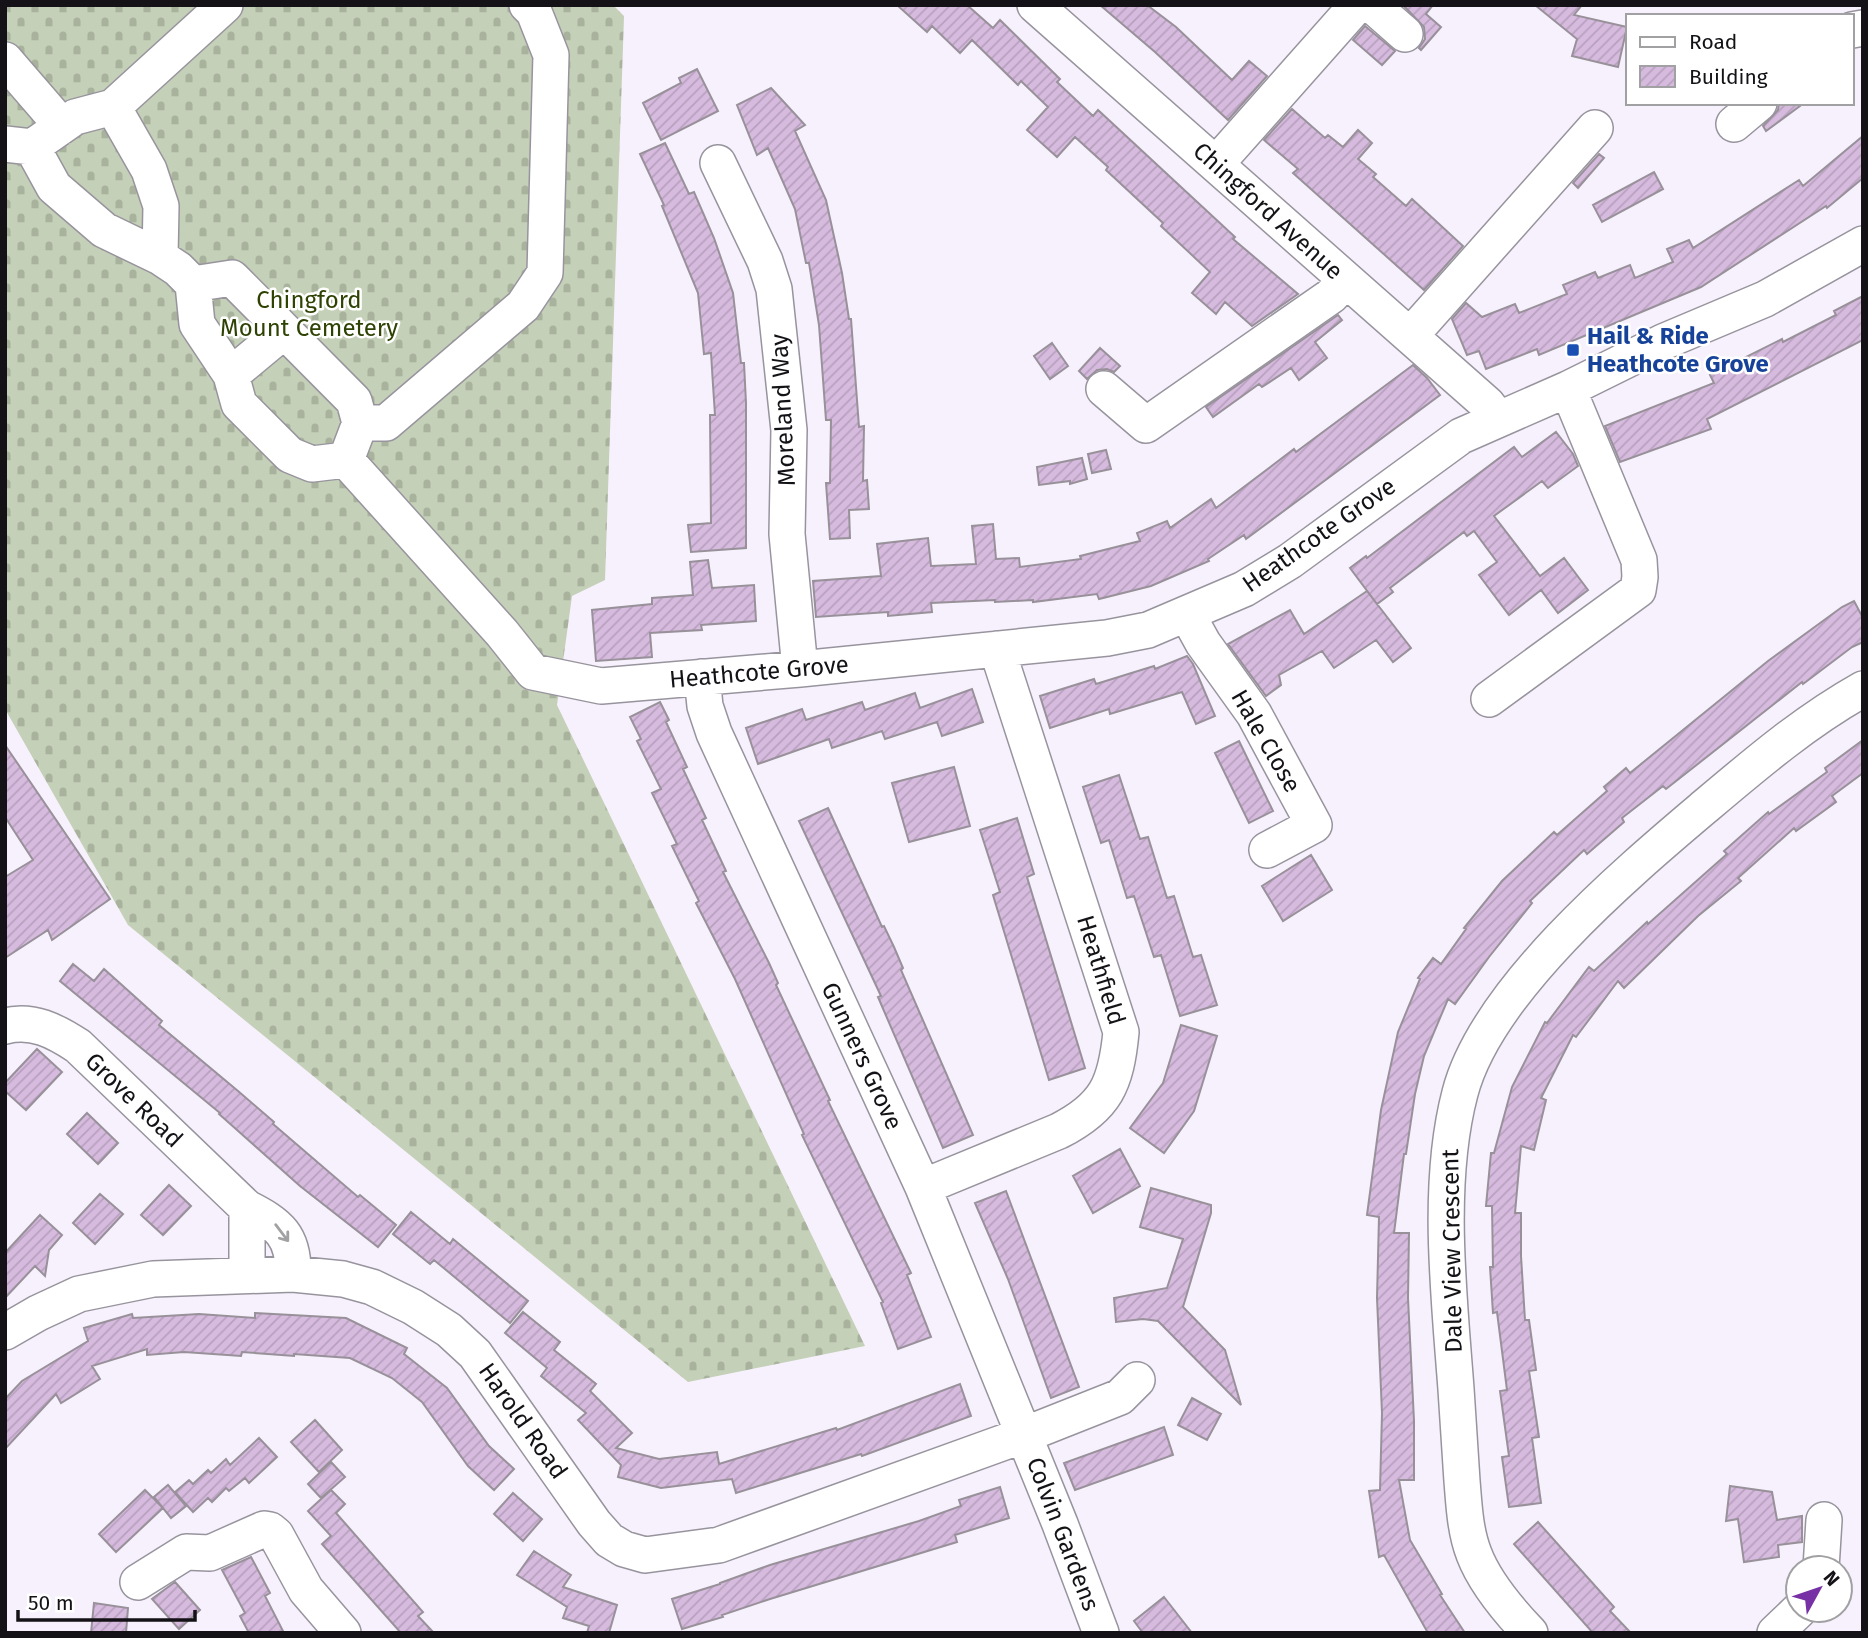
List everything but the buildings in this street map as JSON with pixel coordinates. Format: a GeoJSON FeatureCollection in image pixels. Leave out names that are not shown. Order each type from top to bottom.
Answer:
{"type":"FeatureCollection","features":[{"type":"Feature","properties":{"kind":"street"},"geometry":{"type":"LineString","coordinates":[[193,284],[232,278],[354,401],[360,423],[346,460],[312,464],[290,455],[239,404],[231,375],[197,324],[193,284],[178,269],[160,257],[104,230],[54,187],[19,146],[75,117],[113,107],[225,5]]}},
{"type":"Feature","properties":{"kind":"street"},"geometry":{"type":"LineString","coordinates":[[360,423],[387,423],[523,306],[545,274],[551,55],[534,12],[527,5]]}},
{"type":"Feature","properties":{"kind":"street","name":"Chingford Avenue"},"geometry":{"type":"LineString","coordinates":[[1035,5],[1487,404],[1498,418]]}},
{"type":"Feature","properties":{"kind":"street"},"geometry":{"type":"LineString","coordinates":[[1216,164],[1357,5]]}},
{"type":"Feature","properties":{"kind":"street"},"geometry":{"type":"LineString","coordinates":[[1372,5],[1405,34]]}},
{"type":"Feature","properties":{"kind":"street"},"geometry":{"type":"LineString","coordinates":[[5,60],[62,126]]}},
{"type":"Feature","properties":{"kind":"street"},"geometry":{"type":"LineString","coordinates":[[113,107],[149,170],[161,206],[160,257]]}},
{"type":"Feature","properties":{"kind":"street"},"geometry":{"type":"LineString","coordinates":[[1410,336],[1595,128]]}},
{"type":"Feature","properties":{"kind":"street","name":"Moreland Way"},"geometry":{"type":"LineString","coordinates":[[718,163],[765,261],[774,289],[789,430],[787,534],[800,669]]}},
{"type":"Feature","properties":{"kind":"street","name":"Heathcote Grove"},"geometry":{"type":"LineString","coordinates":[[346,460],[502,633],[533,672],[601,686],[1107,638],[1147,630],[1244,589],[1290,561],[1461,436],[1568,389],[1663,342],[1765,299],[1863,244]]}},
{"type":"Feature","properties":{"kind":"street"},"geometry":{"type":"LineString","coordinates":[[1104,389],[1146,425],[1331,296],[1346,279]]}},
{"type":"Feature","properties":{"kind":"street"},"geometry":{"type":"LineString","coordinates":[[231,375],[284,331]]}},
{"type":"Feature","properties":{"kind":"street"},"geometry":{"type":"LineString","coordinates":[[1489,699],[1638,590],[1639,560],[1568,389]]}},
{"type":"Feature","properties":{"kind":"street","name":"Hale Close"},"geometry":{"type":"LineString","coordinates":[[1187,614],[1203,643],[1254,714],[1314,825],[1267,850]]}},
{"type":"Feature","properties":{"kind":"street","name":"Heathfield"},"geometry":{"type":"LineString","coordinates":[[923,1187],[1081,1120],[1098,1106],[1109,1086],[1118,1060],[1121,1032],[997,649]]}},
{"type":"Feature","properties":{"kind":"street","name":"Gunners Grove"},"geometry":{"type":"LineString","coordinates":[[702,677],[705,706],[714,733],[923,1187],[1024,1435]]}},
{"type":"Feature","properties":{"kind":"street","name":"Dale View Crescent"},"geometry":{"type":"LineString","coordinates":[[1530,1633],[1488,1582],[1474,1553],[1465,1522],[1452,1337],[1446,1182],[1450,1140],[1460,1091],[1485,1035],[1517,990],[1550,951],[1639,862],[1786,740],[1863,689]]}},
{"type":"Feature","properties":{"kind":"street","name":"Grove Road"},"geometry":{"type":"LineString","coordinates":[[5,1026],[20,1022],[40,1026],[57,1032],[78,1046],[247,1208],[271,1219],[287,1236],[294,1256],[293,1274]]}},
{"type":"Feature","properties":{"kind":"street"},"geometry":{"type":"LineString","coordinates":[[247,1208],[247,1274]]}},
{"type":"Feature","properties":{"kind":"street","name":"Harold Road"},"geometry":{"type":"LineString","coordinates":[[5,1332],[79,1294],[153,1279],[293,1274],[343,1279],[372,1287],[413,1307],[449,1330],[475,1354],[594,1523],[609,1540],[624,1549],[645,1555],[719,1545],[1024,1435],[1120,1397],[1137,1380]]}},
{"type":"Feature","properties":{"kind":"street","name":"Colvin Gardens"},"geometry":{"type":"LineString","coordinates":[[1024,1435],[1101,1633]]}},
{"type":"Feature","properties":{"kind":"street"},"geometry":{"type":"LineString","coordinates":[[1822,1554],[1824,1520]]}},
{"type":"Feature","properties":{"kind":"street"},"geometry":{"type":"LineString","coordinates":[[138,1582],[186,1552],[210,1553],[264,1529],[270,1530],[276,1535],[306,1590],[343,1633]]}},
{"type":"Feature","properties":{"kind":"green space","name":"Chingford Mount Cemetery"},"geometry":{"type":"Polygon","coordinates":[[[5,5],[613,5],[624,16],[605,580],[572,596],[557,705],[865,1346],[688,1382],[128,925],[5,709],[5,5]]]}},
{"type":"Feature","properties":{"kind":"place","name":"Hail & Ride Heathcote Grove"},"geometry":{"type":"Point","coordinates":[1573,350]}}]}
